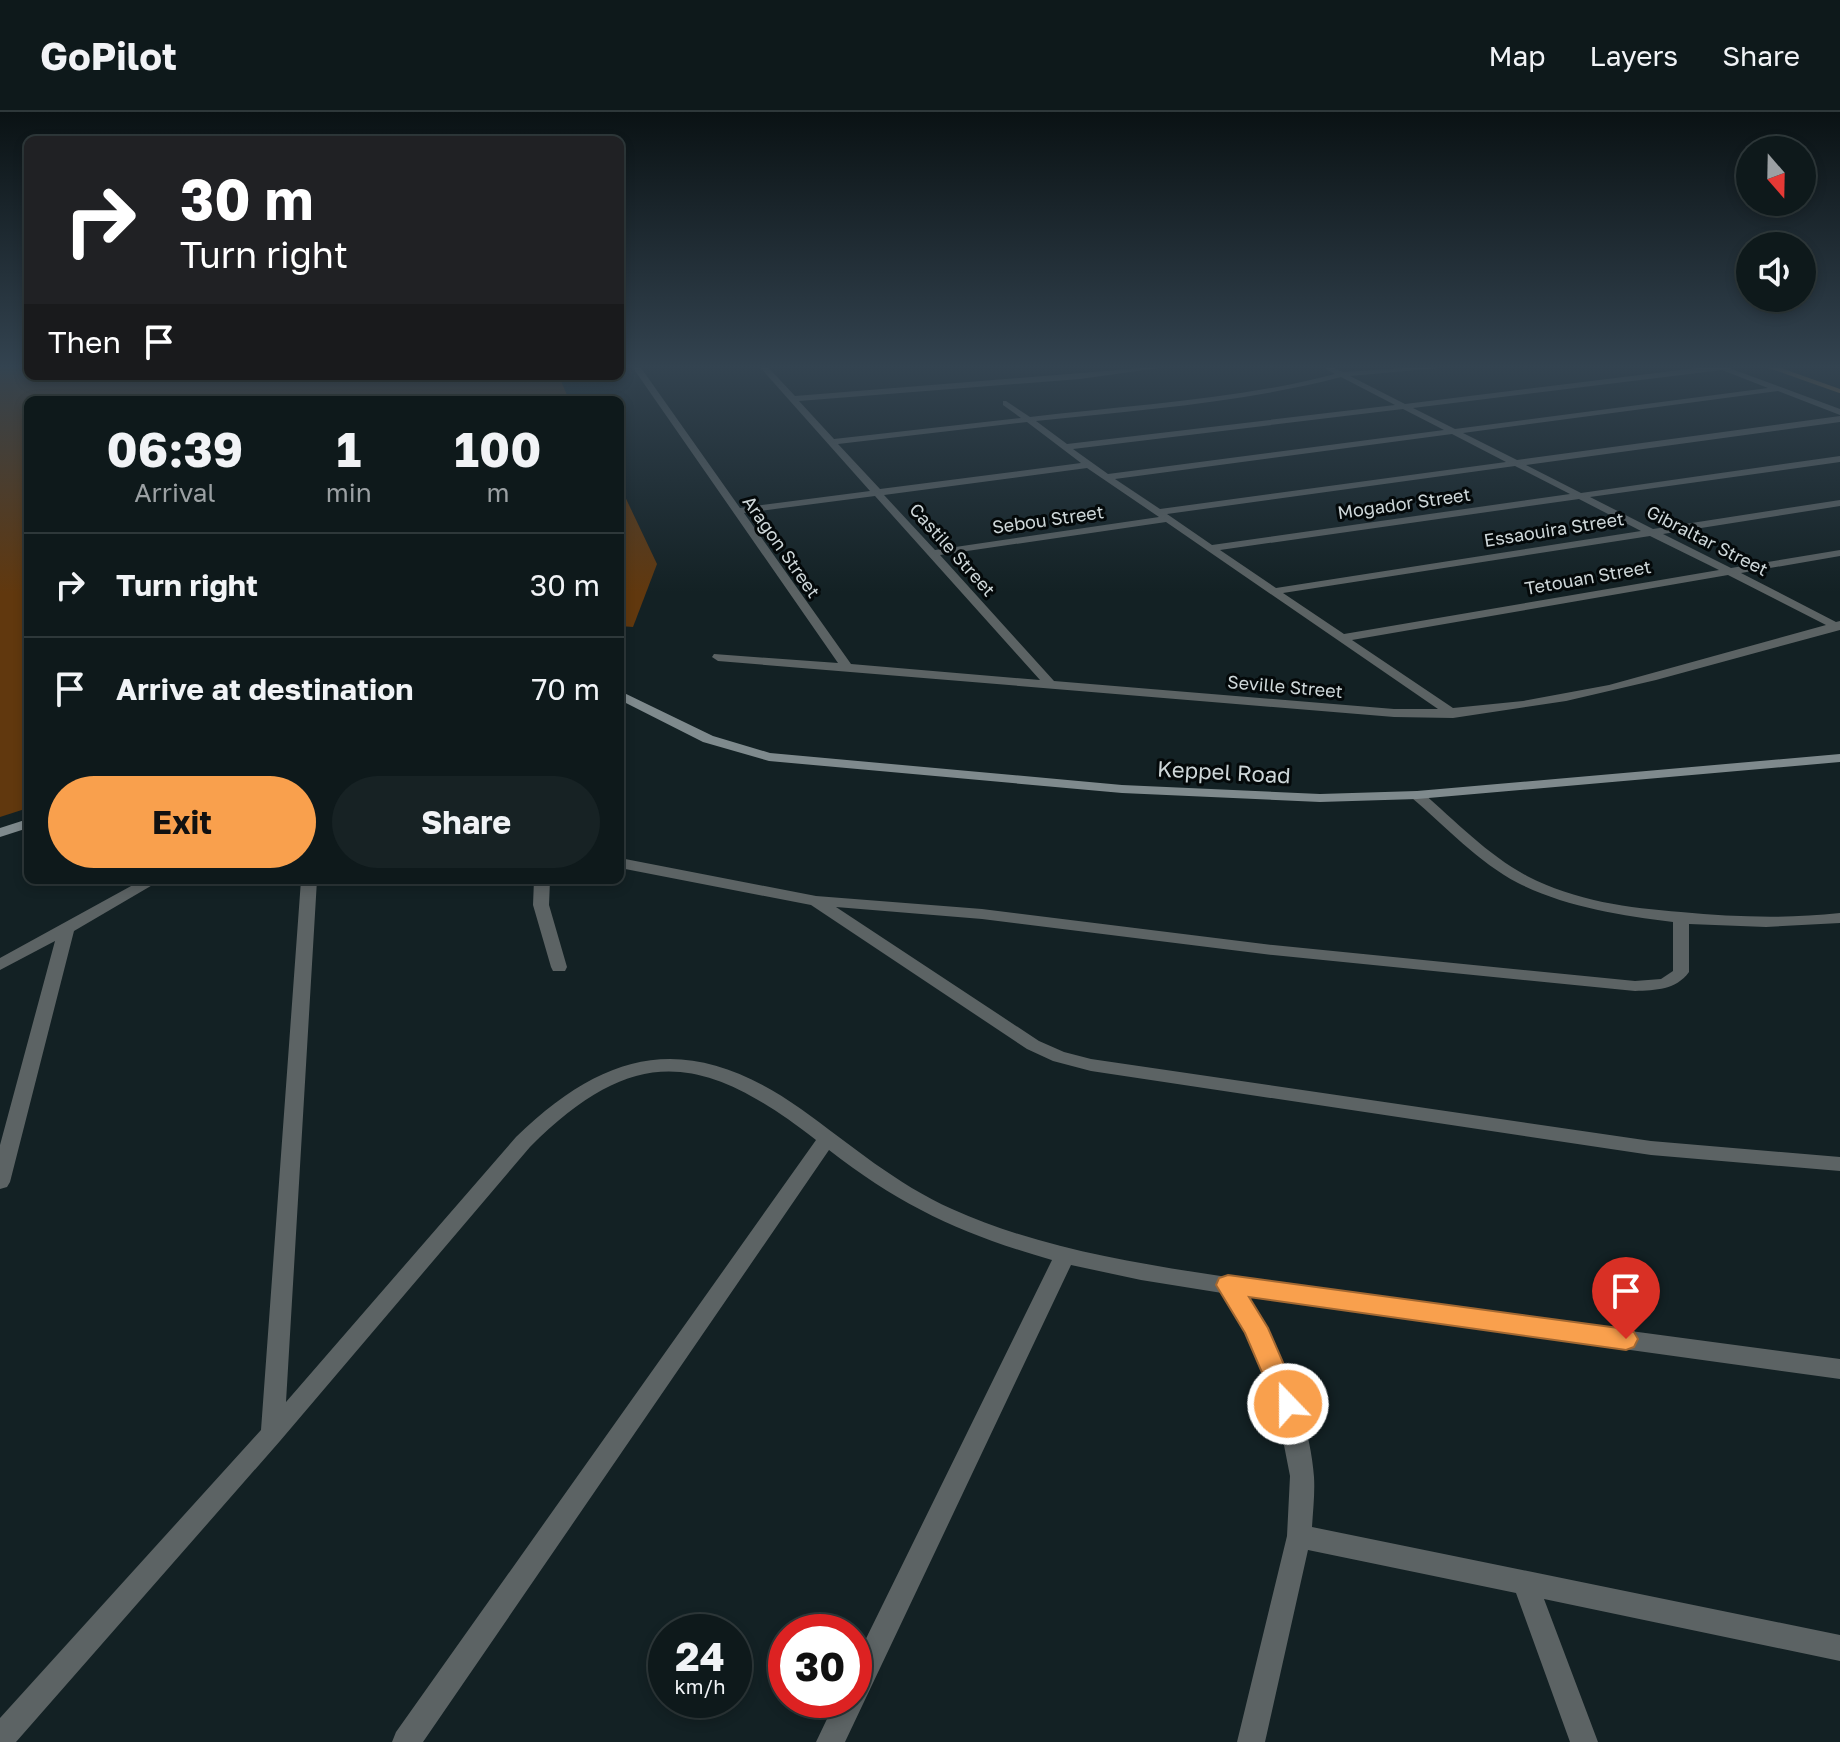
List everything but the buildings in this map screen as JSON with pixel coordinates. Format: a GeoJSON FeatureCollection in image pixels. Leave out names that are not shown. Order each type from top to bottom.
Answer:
{"type":"FeatureCollection","features":[{"type":"Feature","properties":{"kind":"street","name":"Aragon Street"},"geometry":{"type":"LineString","coordinates":[[688,441],[847,668]]}},
{"type":"Feature","properties":{"kind":"street"},"geometry":{"type":"LineString","coordinates":[[832,442],[840,441]]}},
{"type":"Feature","properties":{"kind":"street"},"geometry":{"type":"LineString","coordinates":[[1056,441],[1453,714]]}},
{"type":"Feature","properties":{"kind":"street"},"geometry":{"type":"LineString","coordinates":[[1064,447],[1112,441]]}},
{"type":"Feature","properties":{"kind":"street"},"geometry":{"type":"LineString","coordinates":[[1106,477],[1369,441]]}},
{"type":"Feature","properties":{"kind":"street","name":"Gibraltar Street"},"geometry":{"type":"LineString","coordinates":[[1472,441],[1839,625]]}},
{"type":"Feature","properties":{"kind":"street","name":"Sebou Street"},"geometry":{"type":"LineString","coordinates":[[934,553],[1512,461],[1668,441]]}},
{"type":"Feature","properties":{"kind":"street","name":"Castile Street"},"geometry":{"type":"LineString","coordinates":[[832,442],[1052,686]]}},
{"type":"Feature","properties":{"kind":"street","name":"Mogador Street"},"geometry":{"type":"LineString","coordinates":[[1210,548],[1840,459]]}},
{"type":"Feature","properties":{"kind":"street"},"geometry":{"type":"LineString","coordinates":[[737,511],[1089,465]]}},
{"type":"Feature","properties":{"kind":"street","name":"Essaouira Street"},"geometry":{"type":"LineString","coordinates":[[1275,591],[1840,503]]}},
{"type":"Feature","properties":{"kind":"street","name":"Tetouan Street"},"geometry":{"type":"LineString","coordinates":[[1342,638],[1840,553]]}},
{"type":"Feature","properties":{"kind":"street","name":"Seville Street"},"geometry":{"type":"LineString","coordinates":[[718,657],[1394,713],[1453,714],[1564,696],[1647,678],[1839,625]]}},
{"type":"Feature","properties":{"kind":"street","name":"Keppel Road"},"geometry":{"type":"LineString","coordinates":[[624,697],[720,744],[750,754],[790,760],[1209,794],[1320,798],[1417,795],[1840,758]]}},
{"type":"Feature","properties":{"kind":"street"},"geometry":{"type":"LineString","coordinates":[[1417,795],[1493,860],[1521,879],[1558,896],[1601,907],[1715,921],[1835,921]]}},
{"type":"Feature","properties":{"kind":"street"},"geometry":{"type":"LineString","coordinates":[[0,833],[24,824]]}},
{"type":"Feature","properties":{"kind":"street"},"geometry":{"type":"LineString","coordinates":[[624,864],[816,901],[982,914],[1273,950],[1635,986],[1665,983],[1677,978],[1681,972],[1681,917]]}},
{"type":"Feature","properties":{"kind":"street"},"geometry":{"type":"LineString","coordinates":[[0,965],[146,884]]}},
{"type":"Feature","properties":{"kind":"street"},"geometry":{"type":"LineString","coordinates":[[272,1434],[309,884]]}},
{"type":"Feature","properties":{"kind":"street"},"geometry":{"type":"LineString","coordinates":[[542,884],[541,905],[559,967]]}},
{"type":"Feature","properties":{"kind":"street"},"geometry":{"type":"LineString","coordinates":[[816,901],[1033,1045],[1059,1057],[1091,1065],[1651,1148],[1840,1164]]}},
{"type":"Feature","properties":{"kind":"street"},"geometry":{"type":"LineString","coordinates":[[0,1182],[66,930]]}},
{"type":"Feature","properties":{"kind":"street"},"geometry":{"type":"LineString","coordinates":[[0,1739],[272,1434],[523,1142],[550,1115],[605,1077],[636,1068],[665,1064],[714,1070],[771,1100],[882,1181],[922,1203],[968,1225],[1065,1256],[1228,1285],[1840,1369]]}},
{"type":"Feature","properties":{"kind":"street"},"geometry":{"type":"LineString","coordinates":[[406,1742],[826,1140]]}},
{"type":"Feature","properties":{"kind":"street"},"geometry":{"type":"LineString","coordinates":[[872,1655],[1065,1256]]}},
{"type":"Feature","properties":{"kind":"street"},"geometry":{"type":"LineString","coordinates":[[1228,1285],[1255,1328],[1288,1404],[1302,1476],[1299,1536],[1251,1742]]}},
{"type":"Feature","properties":{"kind":"street"},"geometry":{"type":"LineString","coordinates":[[1299,1536],[1840,1648]]}},
{"type":"Feature","properties":{"kind":"street"},"geometry":{"type":"LineString","coordinates":[[1525,1582],[1584,1742]]}},
{"type":"Feature","properties":{"kind":"street"},"geometry":{"type":"LineString","coordinates":[[830,1742],[841,1718]]}},
{"type":"Feature","properties":{"kind":"shaded area"},"geometry":{"type":"Polygon","coordinates":[[[0,441],[24,441],[24,809],[0,817],[0,441]]]}},
{"type":"Feature","properties":{"kind":"shaded area"},"geometry":{"type":"Polygon","coordinates":[[[624,494],[657,564],[633,627],[624,626],[624,494]]]}},
{"type":"Feature","properties":{"kind":"route"},"geometry":{"type":"LineString","coordinates":[[1288,1404],[1255,1328],[1228,1285],[1626,1339]]}}]}
